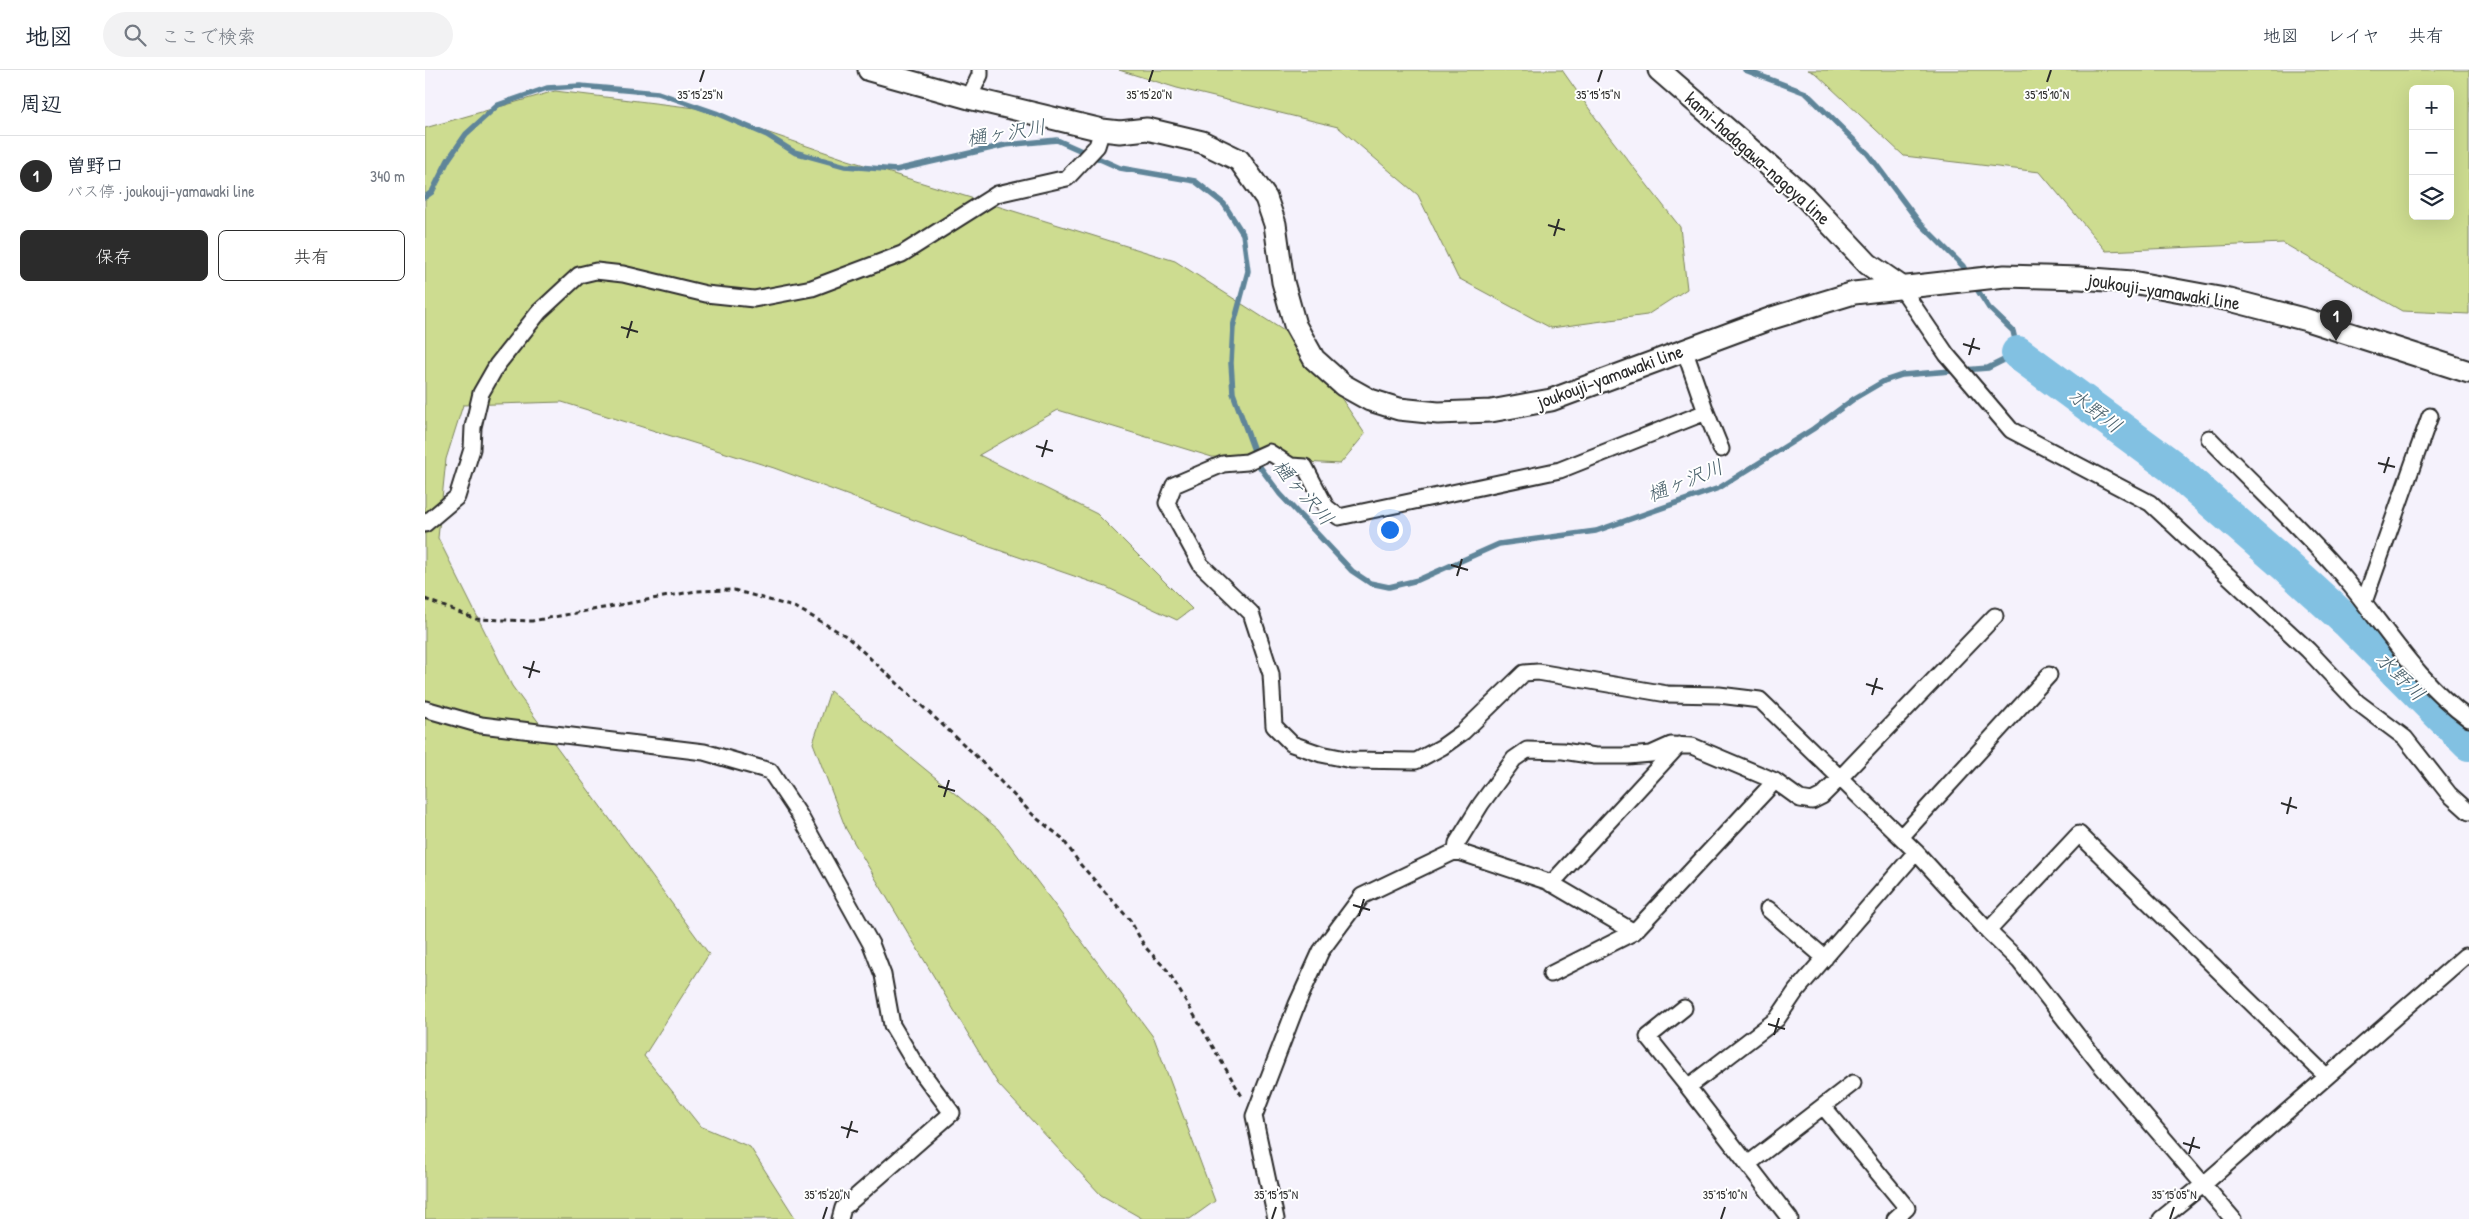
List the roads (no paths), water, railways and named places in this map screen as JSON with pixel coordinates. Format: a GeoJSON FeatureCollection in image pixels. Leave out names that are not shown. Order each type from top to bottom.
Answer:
{"type":"FeatureCollection","features":[{"type":"Feature","properties":{"kind":"main road","name":"joukouji-yamawaki line"},"geometry":{"type":"LineString","coordinates":[[869,70],[969,98],[1099,138],[1119,132],[1147,129],[1202,142],[1239,160],[1266,198],[1275,224],[1283,282],[1295,325],[1314,359],[1343,385],[1370,400],[1399,409],[1438,413],[1491,412],[1551,400],[1772,318],[1854,293],[1901,286],[2005,276],[2080,278],[2132,282],[2230,300],[2307,320],[2469,372]]}},
{"type":"Feature","properties":{"kind":"main road","name":"kami-hadagawa-nagoya line"},"geometry":{"type":"LineString","coordinates":[[1659,70],[1804,196],[1869,264],[1901,286]]}},
{"type":"Feature","properties":{"kind":"street"},"geometry":{"type":"LineString","coordinates":[[969,98],[980,75],[980,70]]}},
{"type":"Feature","properties":{"kind":"street"},"geometry":{"type":"LineString","coordinates":[[425,524],[457,497],[473,449],[473,427],[481,393],[497,365],[539,312],[579,275],[596,271],[623,274],[706,294],[754,299],[812,288],[902,254],[997,194],[1067,178],[1078,168],[1099,138]]}},
{"type":"Feature","properties":{"kind":"street"},"geometry":{"type":"LineString","coordinates":[[1901,286],[1947,355],[2011,430],[2150,503],[2308,650],[2357,702],[2405,738],[2449,794],[2469,812]]}},
{"type":"Feature","properties":{"kind":"street"},"geometry":{"type":"LineString","coordinates":[[1684,350],[1721,449]]}},
{"type":"Feature","properties":{"kind":"street"},"geometry":{"type":"LineString","coordinates":[[1706,412],[1560,470],[1339,517],[1326,507],[1305,467],[1291,466],[1269,452],[1247,462],[1223,464],[1174,485],[1167,503],[1201,565],[1228,588],[1251,613],[1271,674],[1274,726],[1292,744],[1321,754],[1351,760],[1416,760],[1442,747],[1463,732],[1524,673],[1538,672],[1667,694],[1760,700],[1916,852],[1988,931],[2019,961],[2098,1062],[2233,1219]]}},
{"type":"Feature","properties":{"kind":"street"},"geometry":{"type":"LineString","coordinates":[[2364,602],[2430,416]]}},
{"type":"Feature","properties":{"kind":"street"},"geometry":{"type":"LineString","coordinates":[[2209,438],[2333,565],[2403,654],[2439,693],[2469,719]]}},
{"type":"Feature","properties":{"kind":"street"},"geometry":{"type":"LineString","coordinates":[[1456,851],[1457,843],[1481,804],[1514,759],[1527,750],[1563,751],[1595,756],[1628,756],[1651,754],[1671,744],[1691,746],[1726,758],[1775,781],[1800,799],[1812,800],[1822,796],[1995,616]]}},
{"type":"Feature","properties":{"kind":"street"},"geometry":{"type":"LineString","coordinates":[[1901,837],[2049,675]]}},
{"type":"Feature","properties":{"kind":"street"},"geometry":{"type":"LineString","coordinates":[[425,709],[481,725],[704,752],[770,771],[800,816],[871,944],[883,975],[892,1025],[914,1062],[952,1113],[843,1208],[840,1219]]}},
{"type":"Feature","properties":{"kind":"street"},"geometry":{"type":"LineString","coordinates":[[1551,884],[1679,745]]}},
{"type":"Feature","properties":{"kind":"street"},"geometry":{"type":"LineString","coordinates":[[1551,974],[1634,932],[1775,781]]}},
{"type":"Feature","properties":{"kind":"street"},"geometry":{"type":"LineString","coordinates":[[1988,931],[2079,834],[2326,1076]]}},
{"type":"Feature","properties":{"kind":"street"},"geometry":{"type":"LineString","coordinates":[[1276,1219],[1254,1116],[1297,1004],[1321,951],[1362,896],[1456,851],[1551,884],[1634,932]]}},
{"type":"Feature","properties":{"kind":"street"},"geometry":{"type":"LineString","coordinates":[[1687,1087],[1777,1018],[1825,958],[1916,852]]}},
{"type":"Feature","properties":{"kind":"street"},"geometry":{"type":"LineString","coordinates":[[1769,909],[1825,958]]}},
{"type":"Feature","properties":{"kind":"street"},"geometry":{"type":"LineString","coordinates":[[2161,1219],[2204,1184],[2465,956]]}},
{"type":"Feature","properties":{"kind":"street"},"geometry":{"type":"LineString","coordinates":[[1683,1008],[1648,1037],[1790,1219]]}},
{"type":"Feature","properties":{"kind":"street"},"geometry":{"type":"LineString","coordinates":[[1748,1164],[1853,1083]]}},
{"type":"Feature","properties":{"kind":"street"},"geometry":{"type":"LineString","coordinates":[[1823,1106],[1907,1208],[1895,1219]]}},
{"type":"Feature","properties":{"kind":"waterway","name":"水野川"},"geometry":{"type":"LineString","coordinates":[[1745,70],[1806,93],[1868,154],[1919,222],[1963,266],[1968,275]]}},
{"type":"Feature","properties":{"kind":"waterway","name":"樋ヶ沢川"},"geometry":{"type":"LineString","coordinates":[[425,197],[432,192],[448,160],[466,134],[498,105],[547,88],[580,86],[658,93],[716,113],[767,135],[794,152],[845,166],[896,170],[1005,145],[1057,140],[1120,168],[1195,181],[1224,204],[1243,234],[1248,271],[1233,327],[1231,363],[1233,393],[1260,467],[1280,494],[1352,571],[1370,583],[1389,587],[1418,580],[1499,544],[1596,531],[1719,488],[1813,429],[1855,398],[1884,381],[1902,375],[1988,368],[2018,353],[2013,331],[1989,308],[1973,283]]}},
{"type":"Feature","properties":{"kind":"waterway","name":"水野川"},"geometry":{"type":"LineString","coordinates":[[2018,353],[2170,465],[2349,623],[2469,744]]}},
{"type":"Feature","properties":{"kind":"place","name":"曽野口"},"geometry":{"type":"Point","coordinates":[2336,341]}}]}
